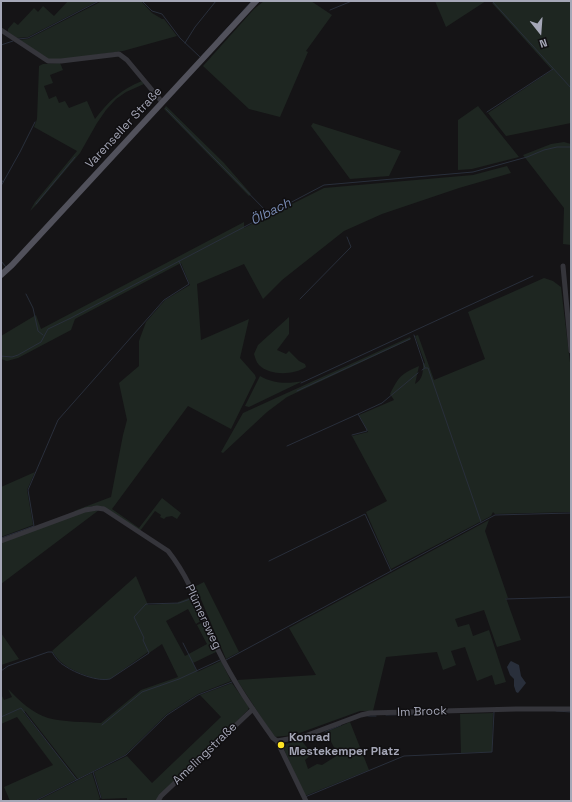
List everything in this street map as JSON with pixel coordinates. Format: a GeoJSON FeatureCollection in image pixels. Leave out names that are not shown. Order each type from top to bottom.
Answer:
{"type":"FeatureCollection","features":[{"type":"Feature","properties":{"kind":"main road","name":"Varenseller Straße"},"geometry":{"type":"LineString","coordinates":[[1,275],[256,1]]}},
{"type":"Feature","properties":{"kind":"street"},"geometry":{"type":"LineString","coordinates":[[1,30],[48,61],[61,61],[119,54],[127,60],[162,102]]}},
{"type":"Feature","properties":{"kind":"street"},"geometry":{"type":"LineString","coordinates":[[563,266],[571,351]]}},
{"type":"Feature","properties":{"kind":"street","name":"Plümersweg"},"geometry":{"type":"LineString","coordinates":[[1,541],[85,510],[96,508],[104,509],[168,551],[196,598],[223,661],[253,709],[273,738],[277,741],[306,801]]}},
{"type":"Feature","properties":{"kind":"street","name":"Amelingstraße"},"geometry":{"type":"LineString","coordinates":[[158,801],[161,796],[253,709]]}},
{"type":"Feature","properties":{"kind":"street","name":"Im Brock"},"geometry":{"type":"LineString","coordinates":[[277,741],[305,736],[370,713],[571,709]]}},
{"type":"Feature","properties":{"kind":"shaded area"},"geometry":{"type":"Polygon","coordinates":[[[68,1],[98,1],[28,37],[17,38],[8,32],[8,29],[14,22],[18,25],[34,8],[38,12],[43,6],[54,16],[68,1]]]}},
{"type":"Feature","properties":{"kind":"shaded area"},"geometry":{"type":"Polygon","coordinates":[[[102,1],[141,1],[152,13],[164,19],[177,36],[123,51],[61,60],[48,59],[19,40],[28,39],[102,1]]]}},
{"type":"Feature","properties":{"kind":"shaded area"},"geometry":{"type":"Polygon","coordinates":[[[264,1],[311,1],[332,15],[306,51],[308,52],[280,117],[249,109],[203,66],[254,9],[264,1]]]}},
{"type":"Feature","properties":{"kind":"shaded area"},"geometry":{"type":"Polygon","coordinates":[[[435,1],[486,1],[446,27],[435,1]]]}},
{"type":"Feature","properties":{"kind":"shaded area"},"geometry":{"type":"Polygon","coordinates":[[[495,1],[571,1],[571,123],[506,136],[488,113],[552,70],[492,3],[495,1]]]}},
{"type":"Feature","properties":{"kind":"shaded area"},"geometry":{"type":"Polygon","coordinates":[[[60,63],[63,70],[50,75],[53,83],[44,86],[49,99],[56,96],[59,103],[65,101],[69,108],[87,101],[95,119],[121,92],[142,81],[144,84],[126,92],[116,99],[106,110],[80,153],[30,211],[35,202],[77,151],[34,127],[37,119],[39,66],[43,64],[60,63]]]}},
{"type":"Feature","properties":{"kind":"shaded area"},"geometry":{"type":"Polygon","coordinates":[[[166,106],[224,163],[251,194],[249,196],[164,109],[166,106]]]}},
{"type":"Feature","properties":{"kind":"shaded area"},"geometry":{"type":"Polygon","coordinates":[[[478,106],[519,157],[472,169],[458,170],[458,120],[478,106]]]}},
{"type":"Feature","properties":{"kind":"shaded area"},"geometry":{"type":"Polygon","coordinates":[[[313,123],[401,151],[389,176],[350,179],[311,126],[313,123]]]}},
{"type":"Feature","properties":{"kind":"shaded area"},"geometry":{"type":"Polygon","coordinates":[[[564,142],[571,144],[571,245],[563,244],[564,208],[523,155],[551,144],[564,142]]]}},
{"type":"Feature","properties":{"kind":"shaded area"},"geometry":{"type":"Polygon","coordinates":[[[507,166],[511,173],[459,188],[382,214],[344,231],[282,280],[263,299],[244,264],[197,284],[201,340],[249,319],[240,358],[256,378],[231,429],[188,406],[112,509],[139,528],[162,498],[181,513],[177,519],[172,516],[164,519],[155,511],[140,531],[101,506],[92,506],[75,512],[74,511],[111,497],[127,420],[119,383],[139,366],[139,341],[146,322],[165,300],[190,285],[181,263],[75,319],[71,330],[18,358],[7,361],[1,359],[1,336],[36,315],[41,329],[244,222],[244,228],[324,188],[473,175],[507,166]]]}},
{"type":"Feature","properties":{"kind":"shaded area"},"geometry":{"type":"Polygon","coordinates":[[[544,278],[553,281],[561,287],[571,371],[571,512],[495,514],[493,512],[491,516],[391,569],[366,512],[387,501],[352,436],[368,432],[359,415],[394,400],[390,394],[398,379],[408,371],[419,366],[415,384],[420,380],[423,373],[423,364],[425,363],[415,336],[418,335],[434,380],[485,359],[468,312],[544,278]]]}},
{"type":"Feature","properties":{"kind":"shaded area"},"geometry":{"type":"Polygon","coordinates":[[[289,317],[289,334],[277,350],[286,354],[289,351],[299,361],[305,364],[306,367],[289,373],[276,373],[264,369],[256,361],[254,354],[258,345],[289,317]]]}},
{"type":"Feature","properties":{"kind":"shaded area"},"geometry":{"type":"Polygon","coordinates":[[[410,337],[411,339],[287,397],[267,412],[223,453],[221,452],[243,413],[410,337]]]}},
{"type":"Feature","properties":{"kind":"shaded area"},"geometry":{"type":"Polygon","coordinates":[[[260,376],[271,381],[281,383],[303,381],[249,407],[245,406],[260,376]]]}},
{"type":"Feature","properties":{"kind":"shaded area"},"geometry":{"type":"Polygon","coordinates":[[[35,472],[27,490],[33,525],[1,537],[1,487],[35,472]]]}},
{"type":"Feature","properties":{"kind":"shaded area"},"geometry":{"type":"Polygon","coordinates":[[[99,510],[1,584],[1,542],[85,511],[99,510]]]}},
{"type":"Feature","properties":{"kind":"shaded area"},"geometry":{"type":"Polygon","coordinates":[[[489,520],[485,531],[521,640],[497,647],[484,610],[455,619],[458,627],[469,624],[473,636],[489,630],[506,682],[495,685],[492,675],[477,681],[465,647],[451,651],[456,665],[443,670],[437,652],[386,657],[373,711],[360,711],[294,735],[274,737],[237,680],[316,675],[289,628],[489,520]]]}},
{"type":"Feature","properties":{"kind":"shaded area"},"geometry":{"type":"Polygon","coordinates":[[[136,576],[148,605],[178,603],[194,596],[204,619],[196,624],[188,609],[166,621],[185,656],[207,644],[197,625],[204,622],[218,651],[193,663],[197,672],[221,661],[231,681],[198,694],[167,714],[125,755],[78,779],[25,711],[24,713],[77,779],[34,801],[10,801],[4,787],[53,765],[17,717],[1,724],[1,694],[4,700],[12,697],[8,689],[31,710],[48,718],[67,721],[101,723],[141,690],[178,677],[162,644],[110,679],[105,680],[93,678],[74,671],[61,662],[52,651],[136,576]]]}},
{"type":"Feature","properties":{"kind":"shaded area"},"geometry":{"type":"Polygon","coordinates":[[[204,582],[239,652],[226,659],[200,597],[194,587],[204,582]]]}},
{"type":"Feature","properties":{"kind":"shaded area"},"geometry":{"type":"Polygon","coordinates":[[[1,633],[19,659],[1,665],[1,633]]]}},
{"type":"Feature","properties":{"kind":"shaded area"},"geometry":{"type":"Polygon","coordinates":[[[232,683],[249,707],[248,710],[156,801],[127,801],[127,798],[102,799],[94,772],[127,756],[152,783],[221,717],[200,695],[232,683]]]}},
{"type":"Feature","properties":{"kind":"shaded area"},"geometry":{"type":"Polygon","coordinates":[[[493,713],[492,752],[461,753],[460,714],[493,713]]]}},
{"type":"Feature","properties":{"kind":"shaded area"},"geometry":{"type":"Polygon","coordinates":[[[350,722],[369,770],[305,796],[282,745],[301,740],[312,754],[305,760],[308,769],[317,764],[322,765],[338,755],[326,732],[350,722]]]}},
{"type":"Feature","properties":{"kind":"shaded area"},"geometry":{"type":"Polygon","coordinates":[[[92,773],[100,799],[97,801],[37,801],[92,773]]]}},
{"type":"Feature","properties":{"kind":"water"},"geometry":{"type":"Polygon","coordinates":[[[511,661],[519,665],[521,676],[526,683],[518,693],[516,692],[514,686],[514,679],[510,675],[507,667],[511,661]]]}},
{"type":"Feature","properties":{"kind":"waterway"},"geometry":{"type":"LineString","coordinates":[[18,39],[28,38],[99,1]]}},
{"type":"Feature","properties":{"kind":"waterway"},"geometry":{"type":"LineString","coordinates":[[142,1],[152,11],[162,14],[180,38],[200,57]]}},
{"type":"Feature","properties":{"kind":"waterway"},"geometry":{"type":"LineString","coordinates":[[185,43],[195,27],[216,1]]}},
{"type":"Feature","properties":{"kind":"waterway"},"geometry":{"type":"LineString","coordinates":[[218,38],[252,1]]}},
{"type":"Feature","properties":{"kind":"waterway"},"geometry":{"type":"LineString","coordinates":[[330,10],[352,1]]}},
{"type":"Feature","properties":{"kind":"waterway"},"geometry":{"type":"LineString","coordinates":[[492,1],[571,88]]}},
{"type":"Feature","properties":{"kind":"waterway"},"geometry":{"type":"LineString","coordinates":[[1,45],[13,41]]}},
{"type":"Feature","properties":{"kind":"waterway"},"geometry":{"type":"LineString","coordinates":[[487,112],[553,69]]}},
{"type":"Feature","properties":{"kind":"waterway"},"geometry":{"type":"LineString","coordinates":[[166,109],[269,214]]}},
{"type":"Feature","properties":{"kind":"waterway"},"geometry":{"type":"LineString","coordinates":[[1,186],[35,122]]}},
{"type":"Feature","properties":{"kind":"waterway","name":"Ölbach"},"geometry":{"type":"LineString","coordinates":[[1,356],[12,357],[18,355],[41,342],[48,329],[324,185],[473,172],[527,157],[544,150],[557,147],[571,147]]}},
{"type":"Feature","properties":{"kind":"waterway"},"geometry":{"type":"LineString","coordinates":[[36,204],[75,157]]}},
{"type":"Feature","properties":{"kind":"waterway"},"geometry":{"type":"LineString","coordinates":[[300,299],[351,247],[347,237]]}},
{"type":"Feature","properties":{"kind":"waterway"},"geometry":{"type":"LineString","coordinates":[[1,261],[6,267]]}},
{"type":"Feature","properties":{"kind":"waterway"},"geometry":{"type":"LineString","coordinates":[[1,538],[34,526],[28,490],[58,420],[164,300],[189,284],[179,261]]}},
{"type":"Feature","properties":{"kind":"waterway"},"geometry":{"type":"LineString","coordinates":[[301,383],[533,276]]}},
{"type":"Feature","properties":{"kind":"waterway"},"geometry":{"type":"LineString","coordinates":[[26,294],[33,308],[38,331],[43,335]]}},
{"type":"Feature","properties":{"kind":"waterway"},"geometry":{"type":"LineString","coordinates":[[414,335],[425,368],[428,368],[481,522]]}},
{"type":"Feature","properties":{"kind":"waterway"},"geometry":{"type":"LineString","coordinates":[[297,391],[410,339]]}},
{"type":"Feature","properties":{"kind":"waterway"},"geometry":{"type":"LineString","coordinates":[[352,435],[367,431],[358,414],[382,403],[418,373]]}},
{"type":"Feature","properties":{"kind":"waterway"},"geometry":{"type":"LineString","coordinates":[[287,446],[358,414]]}},
{"type":"Feature","properties":{"kind":"waterway"},"geometry":{"type":"LineString","coordinates":[[226,660],[495,515],[571,513]]}},
{"type":"Feature","properties":{"kind":"waterway"},"geometry":{"type":"LineString","coordinates":[[269,561],[365,514],[391,571]]}},
{"type":"Feature","properties":{"kind":"waterway"},"geometry":{"type":"LineString","coordinates":[[506,599],[571,597]]}},
{"type":"Feature","properties":{"kind":"waterway"},"geometry":{"type":"LineString","coordinates":[[1,671],[8,666],[48,652],[52,652],[56,658],[69,669],[93,678],[105,680],[110,679],[149,653],[134,617],[146,604],[179,603],[193,598]]}},
{"type":"Feature","properties":{"kind":"waterway"},"geometry":{"type":"LineString","coordinates":[[183,643],[197,671]]}},
{"type":"Feature","properties":{"kind":"waterway"},"geometry":{"type":"LineString","coordinates":[[102,725],[142,692],[179,679],[220,660]]}},
{"type":"Feature","properties":{"kind":"waterway"},"geometry":{"type":"LineString","coordinates":[[35,801],[126,755],[167,715],[198,695],[232,682]]}},
{"type":"Feature","properties":{"kind":"waterway"},"geometry":{"type":"LineString","coordinates":[[1,717],[21,708],[77,780]]}},
{"type":"Feature","properties":{"kind":"waterway"},"geometry":{"type":"LineString","coordinates":[[556,711],[571,712]]}},
{"type":"Feature","properties":{"kind":"waterway"},"geometry":{"type":"LineString","coordinates":[[305,797],[404,756],[492,752],[494,712]]}},
{"type":"Feature","properties":{"kind":"waterway"},"geometry":{"type":"LineString","coordinates":[[386,715],[428,714]]}},
{"type":"Feature","properties":{"kind":"waterway"},"geometry":{"type":"LineString","coordinates":[[368,716],[376,716]]}},
{"type":"Feature","properties":{"kind":"waterway"},"geometry":{"type":"LineString","coordinates":[[325,732],[341,725]]}},
{"type":"Feature","properties":{"kind":"waterway"},"geometry":{"type":"LineString","coordinates":[[93,772],[101,798]]}},
{"type":"Feature","properties":{"kind":"place","name":"Konrad Mestekemper Platz"},"geometry":{"type":"Point","coordinates":[281,745]}}]}
